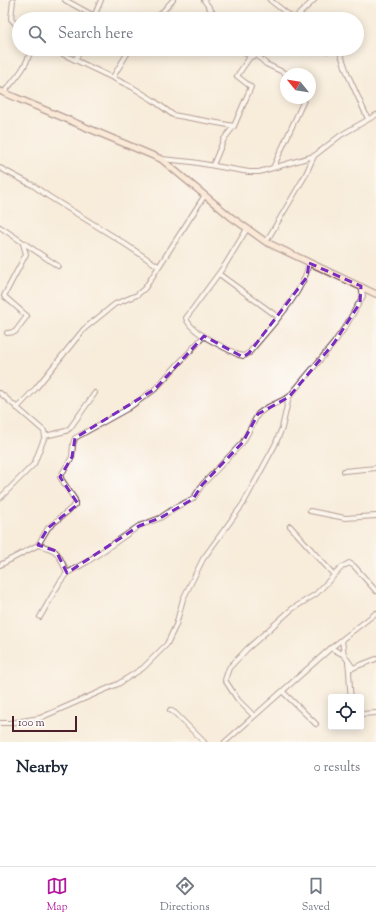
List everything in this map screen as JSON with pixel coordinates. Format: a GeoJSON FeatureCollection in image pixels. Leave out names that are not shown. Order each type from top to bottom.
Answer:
{"type":"FeatureCollection","features":[{"type":"Feature","properties":{"kind":"street"},"geometry":{"type":"LineString","coordinates":[[12,20],[13,0]]}},
{"type":"Feature","properties":{"kind":"street"},"geometry":{"type":"LineString","coordinates":[[65,0],[85,12]]}},
{"type":"Feature","properties":{"kind":"street"},"geometry":{"type":"LineString","coordinates":[[95,12],[101,0]]}},
{"type":"Feature","properties":{"kind":"street"},"geometry":{"type":"LineString","coordinates":[[162,12],[173,0]]}},
{"type":"Feature","properties":{"kind":"street"},"geometry":{"type":"LineString","coordinates":[[204,0],[212,12]]}},
{"type":"Feature","properties":{"kind":"street"},"geometry":{"type":"LineString","coordinates":[[270,0],[285,12]]}},
{"type":"Feature","properties":{"kind":"street"},"geometry":{"type":"LineString","coordinates":[[301,12],[314,0]]}},
{"type":"Feature","properties":{"kind":"street"},"geometry":{"type":"LineString","coordinates":[[29,56],[23,70],[2,91],[161,159],[266,242],[376,294]]}},
{"type":"Feature","properties":{"kind":"street"},"geometry":{"type":"LineString","coordinates":[[67,56],[113,77],[153,100],[173,116],[234,126]]}},
{"type":"Feature","properties":{"kind":"street"},"geometry":{"type":"LineString","coordinates":[[75,60],[77,56]]}},
{"type":"Feature","properties":{"kind":"street"},"geometry":{"type":"LineString","coordinates":[[113,77],[126,56]]}},
{"type":"Feature","properties":{"kind":"street"},"geometry":{"type":"LineString","coordinates":[[213,165],[224,139],[234,126],[251,87],[237,76],[250,58],[254,56]]}},
{"type":"Feature","properties":{"kind":"street"},"geometry":{"type":"LineString","coordinates":[[257,56],[266,64],[280,71]]}},
{"type":"Feature","properties":{"kind":"street"},"geometry":{"type":"LineString","coordinates":[[341,56],[348,75],[368,119]]}},
{"type":"Feature","properties":{"kind":"street"},"geometry":{"type":"LineString","coordinates":[[273,168],[302,104]]}},
{"type":"Feature","properties":{"kind":"street"},"geometry":{"type":"LineString","coordinates":[[161,159],[213,165],[249,172],[259,172],[314,156],[341,134],[376,115]]}},
{"type":"Feature","properties":{"kind":"street"},"geometry":{"type":"LineString","coordinates":[[266,242],[305,176],[314,156]]}},
{"type":"Feature","properties":{"kind":"street"},"geometry":{"type":"LineString","coordinates":[[0,168],[34,186],[158,266]]}},
{"type":"Feature","properties":{"kind":"street"},"geometry":{"type":"LineString","coordinates":[[17,408],[36,388],[84,329],[116,304],[137,295],[145,288],[205,195]]}},
{"type":"Feature","properties":{"kind":"street"},"geometry":{"type":"LineString","coordinates":[[0,227],[23,244],[58,266]]}},
{"type":"Feature","properties":{"kind":"street"},"geometry":{"type":"LineString","coordinates":[[247,228],[219,274],[186,318],[187,322],[204,336],[239,355],[244,356],[249,353],[278,318],[307,277],[309,263]]}},
{"type":"Feature","properties":{"kind":"street"},"geometry":{"type":"LineString","coordinates":[[7,333],[15,332],[26,318],[25,313],[4,296],[26,254],[23,244]]}},
{"type":"Feature","properties":{"kind":"street"},"geometry":{"type":"LineString","coordinates":[[219,274],[278,318]]}},
{"type":"Feature","properties":{"kind":"street"},"geometry":{"type":"LineString","coordinates":[[40,617],[60,582],[68,573],[87,562],[139,526],[160,518],[176,507],[193,499],[202,485],[243,442],[258,414],[266,408],[289,397],[334,343],[363,296],[361,286]]}},
{"type":"Feature","properties":{"kind":"street"},"geometry":{"type":"LineString","coordinates":[[0,565],[38,545],[48,528],[75,505],[75,500],[60,477],[72,457],[75,438],[130,407],[155,389],[204,336]]}},
{"type":"Feature","properties":{"kind":"street"},"geometry":{"type":"LineString","coordinates":[[0,393],[44,432],[46,436]]}},
{"type":"Feature","properties":{"kind":"street"},"geometry":{"type":"LineString","coordinates":[[46,436],[66,431],[70,428],[95,393]]}},
{"type":"Feature","properties":{"kind":"street"},"geometry":{"type":"LineString","coordinates":[[0,723],[10,723],[40,718],[58,711],[118,684],[143,668],[157,656],[171,636],[183,599],[203,559],[243,504],[275,445],[282,428],[289,397]]}},
{"type":"Feature","properties":{"kind":"street"},"geometry":{"type":"LineString","coordinates":[[0,498],[34,464],[46,436]]}},
{"type":"Feature","properties":{"kind":"street"},"geometry":{"type":"LineString","coordinates":[[344,471],[376,468]]}},
{"type":"Feature","properties":{"kind":"street"},"geometry":{"type":"LineString","coordinates":[[310,511],[345,518],[376,516]]}},
{"type":"Feature","properties":{"kind":"street"},"geometry":{"type":"LineString","coordinates":[[290,526],[334,575]]}},
{"type":"Feature","properties":{"kind":"street"},"geometry":{"type":"LineString","coordinates":[[38,545],[56,551],[68,573]]}},
{"type":"Feature","properties":{"kind":"street"},"geometry":{"type":"LineString","coordinates":[[254,716],[238,700],[229,686],[226,680],[229,668],[287,613],[316,594],[334,575],[349,563],[354,566],[376,591]]}},
{"type":"Feature","properties":{"kind":"street"},"geometry":{"type":"LineString","coordinates":[[225,742],[332,648],[376,613]]}},
{"type":"Feature","properties":{"kind":"street"},"geometry":{"type":"LineString","coordinates":[[342,640],[344,655],[352,669]]}},
{"type":"Feature","properties":{"kind":"street"},"geometry":{"type":"LineString","coordinates":[[332,648],[344,655]]}},
{"type":"Feature","properties":{"kind":"street"},"geometry":{"type":"LineString","coordinates":[[351,694],[349,676],[352,669],[376,659]]}},
{"type":"Feature","properties":{"kind":"street"},"geometry":{"type":"LineString","coordinates":[[283,692],[316,724]]}},
{"type":"Feature","properties":{"kind":"street"},"geometry":{"type":"LineString","coordinates":[[170,710],[180,717],[204,742]]}},
{"type":"Feature","properties":{"kind":"street"},"geometry":{"type":"LineString","coordinates":[[364,714],[376,714]]}},
{"type":"Feature","properties":{"kind":"highlighted area"},"geometry":{"type":"Polygon","coordinates":[[[309,263],[361,286],[360,303],[334,343],[289,397],[258,414],[243,442],[202,485],[193,499],[160,518],[139,526],[67,573],[56,551],[38,545],[48,528],[78,504],[60,477],[72,457],[75,438],[155,389],[204,336],[243,357],[249,353],[307,277],[309,263]]]}}]}
